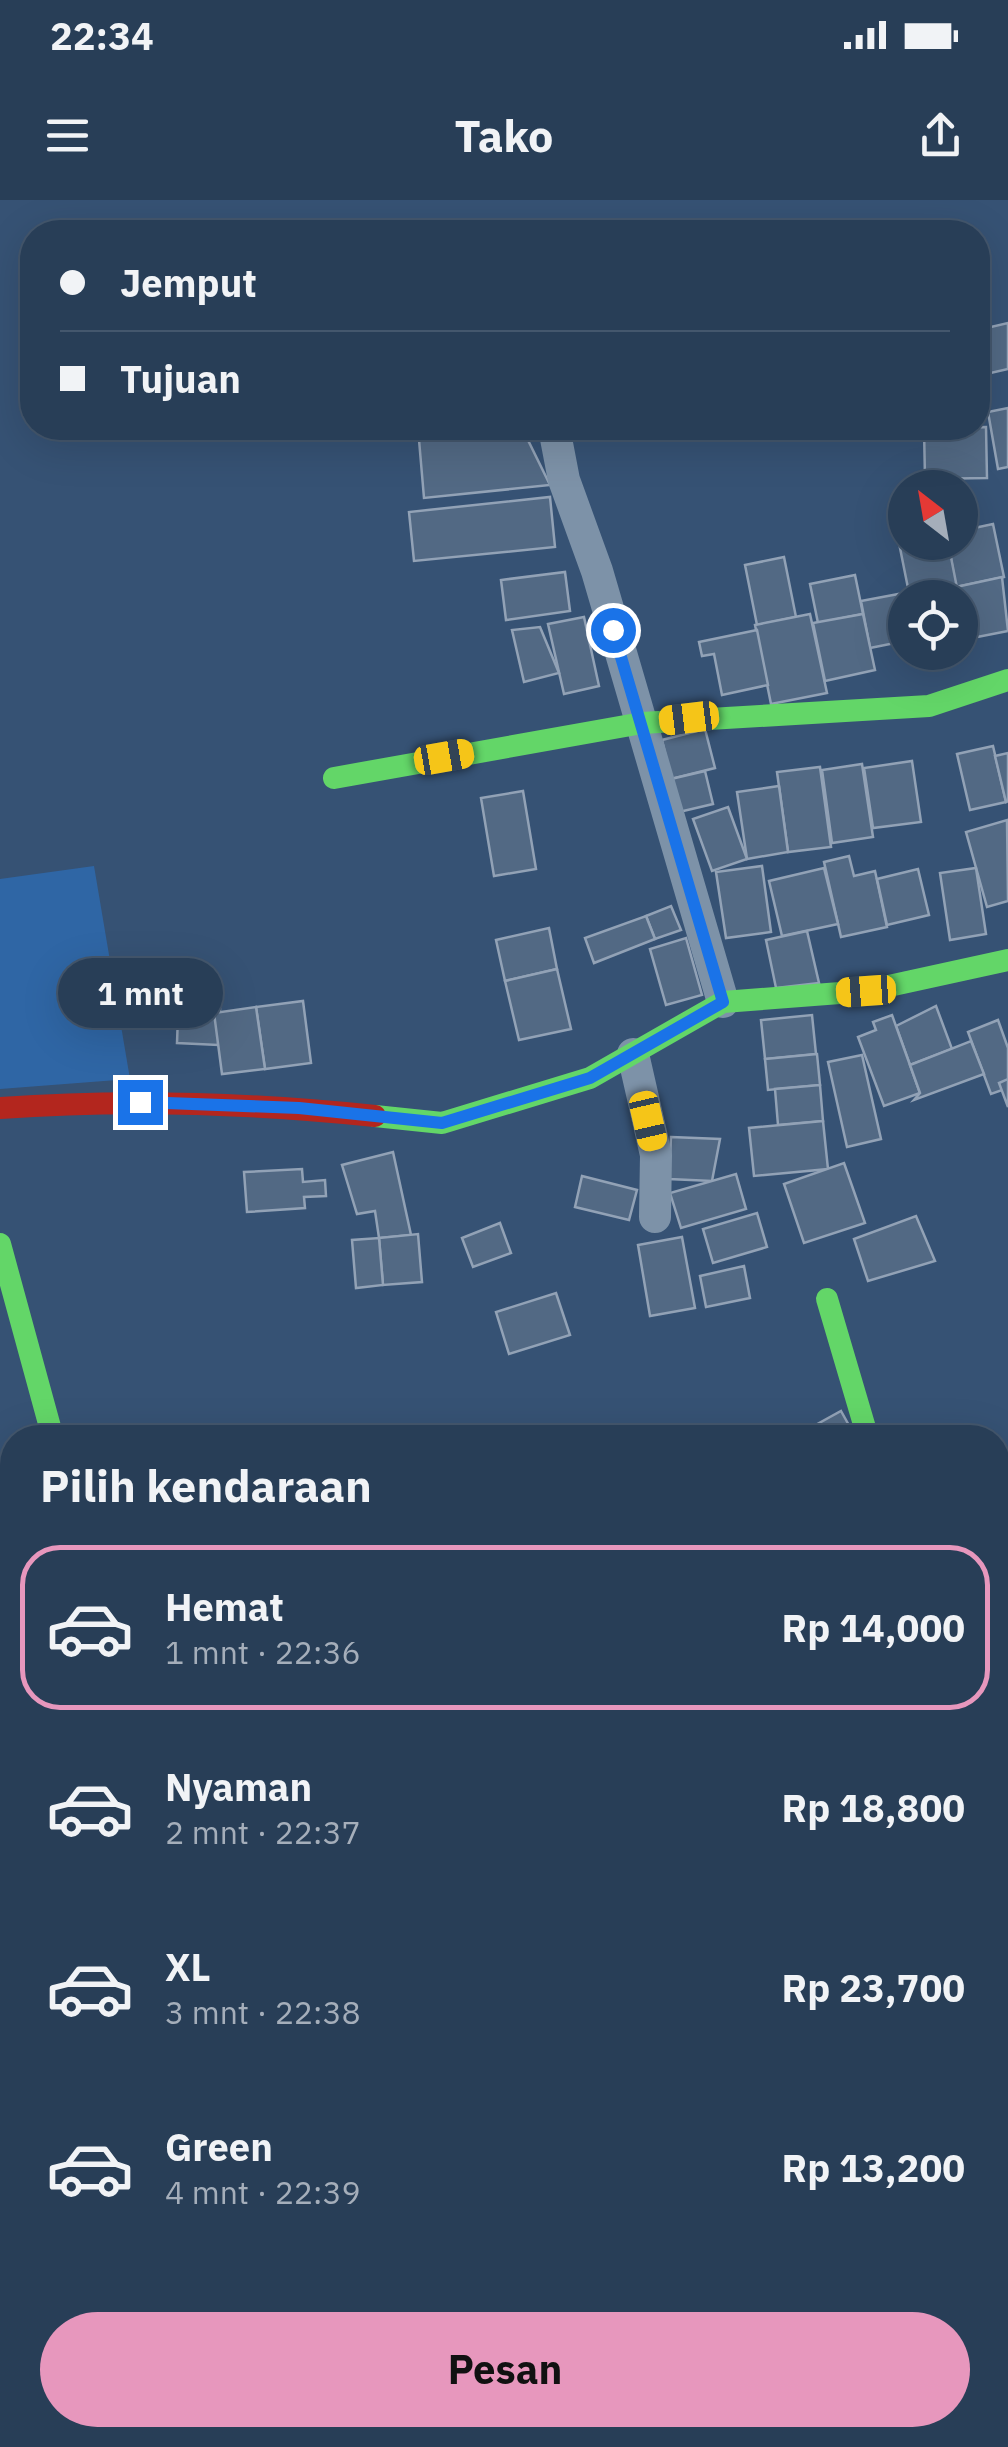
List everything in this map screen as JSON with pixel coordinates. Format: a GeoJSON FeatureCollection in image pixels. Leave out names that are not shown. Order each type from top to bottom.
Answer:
{"type":"FeatureCollection","features":[{"type":"Feature","properties":{"kind":"street"},"geometry":{"type":"LineString","coordinates":[[556,440],[564,480],[597,571],[723,1002]]}},
{"type":"Feature","properties":{"kind":"street"},"geometry":{"type":"LineString","coordinates":[[334,778],[689,718],[923,710],[966,699],[1008,680]]}},
{"type":"Feature","properties":{"kind":"street"},"geometry":{"type":"LineString","coordinates":[[0,1108],[100,1101],[299,1108],[432,1124],[555,1091],[633,1054],[723,1002],[866,991],[1008,960]]}},
{"type":"Feature","properties":{"kind":"street"},"geometry":{"type":"LineString","coordinates":[[633,1054],[656,1154],[655,1217]]}},
{"type":"Feature","properties":{"kind":"street"},"geometry":{"type":"LineString","coordinates":[[0,1244],[49,1425]]}},
{"type":"Feature","properties":{"kind":"street"},"geometry":{"type":"LineString","coordinates":[[827,1299],[864,1425]]}},
{"type":"Feature","properties":{"kind":"shaded area"},"geometry":{"type":"Polygon","coordinates":[[[94,866],[130,1079],[0,1089],[0,879],[94,866]]]}},
{"type":"Feature","properties":{"kind":"building"},"geometry":{"type":"Polygon","coordinates":[[[1008,323],[1008,369],[990,373],[990,327],[1008,323]]]}},
{"type":"Feature","properties":{"kind":"building"},"geometry":{"type":"Polygon","coordinates":[[[1008,408],[1008,467],[998,469],[990,412],[1008,408]]]}},
{"type":"Feature","properties":{"kind":"building"},"geometry":{"type":"Polygon","coordinates":[[[419,440],[528,440],[550,485],[424,498],[419,440]]]}},
{"type":"Feature","properties":{"kind":"building"},"geometry":{"type":"Polygon","coordinates":[[[924,440],[986,440],[987,478],[978,478],[978,470],[925,470],[924,440]]]}},
{"type":"Feature","properties":{"kind":"building"},"geometry":{"type":"Polygon","coordinates":[[[550,497],[555,547],[414,561],[409,512],[550,497]]]}},
{"type":"Feature","properties":{"kind":"building"},"geometry":{"type":"Polygon","coordinates":[[[993,524],[1004,577],[978,582],[955,580],[951,560],[978,560],[978,527],[993,524]]]}},
{"type":"Feature","properties":{"kind":"building"},"geometry":{"type":"Polygon","coordinates":[[[784,557],[796,617],[757,625],[745,565],[784,557]]]}},
{"type":"Feature","properties":{"kind":"building"},"geometry":{"type":"Polygon","coordinates":[[[902,560],[952,560],[955,580],[906,580],[902,560]]]}},
{"type":"Feature","properties":{"kind":"building"},"geometry":{"type":"Polygon","coordinates":[[[565,572],[570,611],[506,620],[501,580],[565,572]]]}},
{"type":"Feature","properties":{"kind":"building"},"geometry":{"type":"Polygon","coordinates":[[[855,575],[863,614],[818,623],[810,584],[855,575]]]}},
{"type":"Feature","properties":{"kind":"building"},"geometry":{"type":"Polygon","coordinates":[[[1002,577],[1008,631],[978,637],[978,582],[1002,577]]]}},
{"type":"Feature","properties":{"kind":"building"},"geometry":{"type":"Polygon","coordinates":[[[888,596],[888,644],[870,648],[861,601],[888,596]]]}},
{"type":"Feature","properties":{"kind":"building"},"geometry":{"type":"Polygon","coordinates":[[[810,614],[827,693],[771,704],[755,625],[810,614]]]}},
{"type":"Feature","properties":{"kind":"building"},"geometry":{"type":"Polygon","coordinates":[[[863,614],[875,670],[825,681],[813,623],[863,614]]]}},
{"type":"Feature","properties":{"kind":"building"},"geometry":{"type":"Polygon","coordinates":[[[584,617],[599,686],[564,694],[548,624],[584,617]]]}},
{"type":"Feature","properties":{"kind":"building"},"geometry":{"type":"Polygon","coordinates":[[[540,627],[559,673],[524,682],[512,630],[540,627]]]}},
{"type":"Feature","properties":{"kind":"building"},"geometry":{"type":"Polygon","coordinates":[[[757,630],[768,685],[722,695],[714,654],[702,656],[699,642],[757,630]]]}},
{"type":"Feature","properties":{"kind":"building"},"geometry":{"type":"Polygon","coordinates":[[[705,729],[715,768],[671,779],[662,740],[705,729]]]}},
{"type":"Feature","properties":{"kind":"building"},"geometry":{"type":"Polygon","coordinates":[[[993,746],[1006,802],[970,810],[957,754],[993,746]]]}},
{"type":"Feature","properties":{"kind":"building"},"geometry":{"type":"Polygon","coordinates":[[[1008,753],[1008,801],[1006,802],[995,756],[1008,753]]]}},
{"type":"Feature","properties":{"kind":"building"},"geometry":{"type":"Polygon","coordinates":[[[912,761],[921,822],[873,828],[864,768],[912,761]]]}},
{"type":"Feature","properties":{"kind":"building"},"geometry":{"type":"Polygon","coordinates":[[[862,764],[873,837],[832,843],[822,770],[862,764]]]}},
{"type":"Feature","properties":{"kind":"building"},"geometry":{"type":"Polygon","coordinates":[[[820,767],[831,847],[788,852],[777,772],[820,767]]]}},
{"type":"Feature","properties":{"kind":"building"},"geometry":{"type":"Polygon","coordinates":[[[705,771],[713,804],[679,812],[671,779],[705,771]]]}},
{"type":"Feature","properties":{"kind":"building"},"geometry":{"type":"Polygon","coordinates":[[[779,786],[788,852],[747,859],[737,792],[779,786]]]}},
{"type":"Feature","properties":{"kind":"building"},"geometry":{"type":"Polygon","coordinates":[[[523,791],[536,869],[494,876],[481,798],[523,791]]]}},
{"type":"Feature","properties":{"kind":"building"},"geometry":{"type":"Polygon","coordinates":[[[728,807],[747,859],[712,871],[693,819],[728,807]]]}},
{"type":"Feature","properties":{"kind":"building"},"geometry":{"type":"Polygon","coordinates":[[[1007,820],[1008,901],[987,907],[966,832],[1007,820]]]}},
{"type":"Feature","properties":{"kind":"building"},"geometry":{"type":"Polygon","coordinates":[[[849,856],[854,876],[875,871],[887,927],[841,937],[824,862],[849,856]]]}},
{"type":"Feature","properties":{"kind":"building"},"geometry":{"type":"Polygon","coordinates":[[[762,866],[771,932],[726,938],[716,872],[762,866]]]}},
{"type":"Feature","properties":{"kind":"building"},"geometry":{"type":"Polygon","coordinates":[[[824,868],[838,924],[782,936],[769,881],[824,868]]]}},
{"type":"Feature","properties":{"kind":"building"},"geometry":{"type":"Polygon","coordinates":[[[976,868],[986,934],[950,940],[940,873],[976,868]]]}},
{"type":"Feature","properties":{"kind":"building"},"geometry":{"type":"Polygon","coordinates":[[[918,869],[929,915],[887,925],[877,879],[918,869]]]}},
{"type":"Feature","properties":{"kind":"building"},"geometry":{"type":"Polygon","coordinates":[[[671,906],[681,930],[655,939],[646,916],[671,906]]]}},
{"type":"Feature","properties":{"kind":"building"},"geometry":{"type":"Polygon","coordinates":[[[646,916],[655,939],[594,963],[585,938],[646,916]]]}},
{"type":"Feature","properties":{"kind":"building"},"geometry":{"type":"Polygon","coordinates":[[[549,928],[557,969],[505,981],[496,940],[549,928]]]}},
{"type":"Feature","properties":{"kind":"building"},"geometry":{"type":"Polygon","coordinates":[[[807,931],[819,983],[776,988],[766,940],[807,931]]]}},
{"type":"Feature","properties":{"kind":"building"},"geometry":{"type":"Polygon","coordinates":[[[686,938],[702,995],[666,1005],[650,949],[686,938]]]}},
{"type":"Feature","properties":{"kind":"building"},"geometry":{"type":"Polygon","coordinates":[[[557,969],[571,1029],[519,1040],[505,981],[557,969]]]}},
{"type":"Feature","properties":{"kind":"building"},"geometry":{"type":"Polygon","coordinates":[[[179,988],[221,991],[218,1045],[177,1043],[179,988]]]}},
{"type":"Feature","properties":{"kind":"building"},"geometry":{"type":"Polygon","coordinates":[[[303,1001],[311,1063],[265,1069],[256,1007],[303,1001]]]}},
{"type":"Feature","properties":{"kind":"building"},"geometry":{"type":"Polygon","coordinates":[[[936,1006],[952,1049],[910,1065],[896,1026],[936,1006]]]}},
{"type":"Feature","properties":{"kind":"building"},"geometry":{"type":"Polygon","coordinates":[[[256,1007],[265,1069],[222,1074],[214,1013],[256,1007]]]}},
{"type":"Feature","properties":{"kind":"building"},"geometry":{"type":"Polygon","coordinates":[[[812,1015],[816,1054],[765,1059],[761,1020],[812,1015]]]}},
{"type":"Feature","properties":{"kind":"building"},"geometry":{"type":"Polygon","coordinates":[[[892,1015],[920,1093],[884,1106],[858,1037],[876,1030],[873,1022],[892,1015]]]}},
{"type":"Feature","properties":{"kind":"building"},"geometry":{"type":"Polygon","coordinates":[[[998,1020],[1008,1048],[1008,1088],[991,1094],[968,1032],[998,1020]]]}},
{"type":"Feature","properties":{"kind":"building"},"geometry":{"type":"Polygon","coordinates":[[[971,1041],[984,1074],[914,1100],[920,1093],[910,1065],[971,1041]]]}},
{"type":"Feature","properties":{"kind":"building"},"geometry":{"type":"Polygon","coordinates":[[[817,1054],[820,1085],[768,1090],[765,1059],[817,1054]]]}},
{"type":"Feature","properties":{"kind":"building"},"geometry":{"type":"Polygon","coordinates":[[[862,1055],[881,1139],[847,1147],[828,1062],[862,1055]]]}},
{"type":"Feature","properties":{"kind":"building"},"geometry":{"type":"Polygon","coordinates":[[[1008,1079],[1008,1107],[999,1083],[1008,1079]]]}},
{"type":"Feature","properties":{"kind":"building"},"geometry":{"type":"Polygon","coordinates":[[[820,1085],[823,1121],[778,1125],[775,1089],[820,1085]]]}},
{"type":"Feature","properties":{"kind":"building"},"geometry":{"type":"Polygon","coordinates":[[[823,1121],[828,1169],[754,1176],[749,1128],[823,1121]]]}},
{"type":"Feature","properties":{"kind":"building"},"geometry":{"type":"Polygon","coordinates":[[[671,1137],[720,1139],[712,1181],[669,1179],[671,1137]]]}},
{"type":"Feature","properties":{"kind":"building"},"geometry":{"type":"Polygon","coordinates":[[[393,1152],[411,1235],[379,1238],[375,1211],[357,1214],[342,1165],[393,1152]]]}},
{"type":"Feature","properties":{"kind":"building"},"geometry":{"type":"Polygon","coordinates":[[[844,1163],[865,1223],[804,1243],[784,1184],[844,1163]]]}},
{"type":"Feature","properties":{"kind":"building"},"geometry":{"type":"Polygon","coordinates":[[[302,1169],[303,1182],[325,1180],[326,1196],[304,1197],[305,1208],[247,1212],[244,1172],[302,1169]]]}},
{"type":"Feature","properties":{"kind":"building"},"geometry":{"type":"Polygon","coordinates":[[[736,1174],[746,1209],[681,1228],[670,1193],[736,1174]]]}},
{"type":"Feature","properties":{"kind":"building"},"geometry":{"type":"Polygon","coordinates":[[[582,1176],[637,1190],[629,1220],[575,1207],[582,1176]]]}},
{"type":"Feature","properties":{"kind":"building"},"geometry":{"type":"Polygon","coordinates":[[[757,1213],[767,1247],[713,1263],[703,1229],[757,1213]]]}},
{"type":"Feature","properties":{"kind":"building"},"geometry":{"type":"Polygon","coordinates":[[[916,1216],[935,1261],[868,1281],[854,1239],[916,1216]]]}},
{"type":"Feature","properties":{"kind":"building"},"geometry":{"type":"Polygon","coordinates":[[[500,1223],[511,1253],[473,1267],[462,1238],[500,1223]]]}},
{"type":"Feature","properties":{"kind":"building"},"geometry":{"type":"Polygon","coordinates":[[[418,1234],[422,1282],[383,1285],[379,1238],[418,1234]]]}},
{"type":"Feature","properties":{"kind":"building"},"geometry":{"type":"Polygon","coordinates":[[[682,1237],[695,1308],[650,1316],[638,1245],[682,1237]]]}},
{"type":"Feature","properties":{"kind":"building"},"geometry":{"type":"Polygon","coordinates":[[[379,1238],[383,1285],[356,1288],[352,1240],[379,1238]]]}},
{"type":"Feature","properties":{"kind":"building"},"geometry":{"type":"Polygon","coordinates":[[[744,1266],[750,1298],[706,1307],[700,1276],[744,1266]]]}},
{"type":"Feature","properties":{"kind":"building"},"geometry":{"type":"Polygon","coordinates":[[[556,1293],[570,1335],[509,1354],[496,1312],[556,1293]]]}},
{"type":"Feature","properties":{"kind":"building"},"geometry":{"type":"Polygon","coordinates":[[[841,1411],[849,1425],[816,1425],[841,1411]]]}},
{"type":"Feature","properties":{"kind":"traffic: fast"},"geometry":{"type":"LineString","coordinates":[[334,778],[642,723],[929,706],[1008,680]]}},
{"type":"Feature","properties":{"kind":"traffic: fast"},"geometry":{"type":"LineString","coordinates":[[375,1116],[442,1123],[590,1078],[723,1002],[866,991],[1008,960]]}},
{"type":"Feature","properties":{"kind":"traffic: fast"},"geometry":{"type":"LineString","coordinates":[[0,1244],[49,1425]]}},
{"type":"Feature","properties":{"kind":"traffic: fast"},"geometry":{"type":"LineString","coordinates":[[827,1299],[864,1425]]}},
{"type":"Feature","properties":{"kind":"traffic: jam"},"geometry":{"type":"LineString","coordinates":[[0,1108],[188,1104],[375,1116]]}},
{"type":"Feature","properties":{"kind":"route"},"geometry":{"type":"LineString","coordinates":[[140,1102],[299,1108],[421,1124],[442,1123],[590,1078],[723,1002],[613,630]]}}]}
